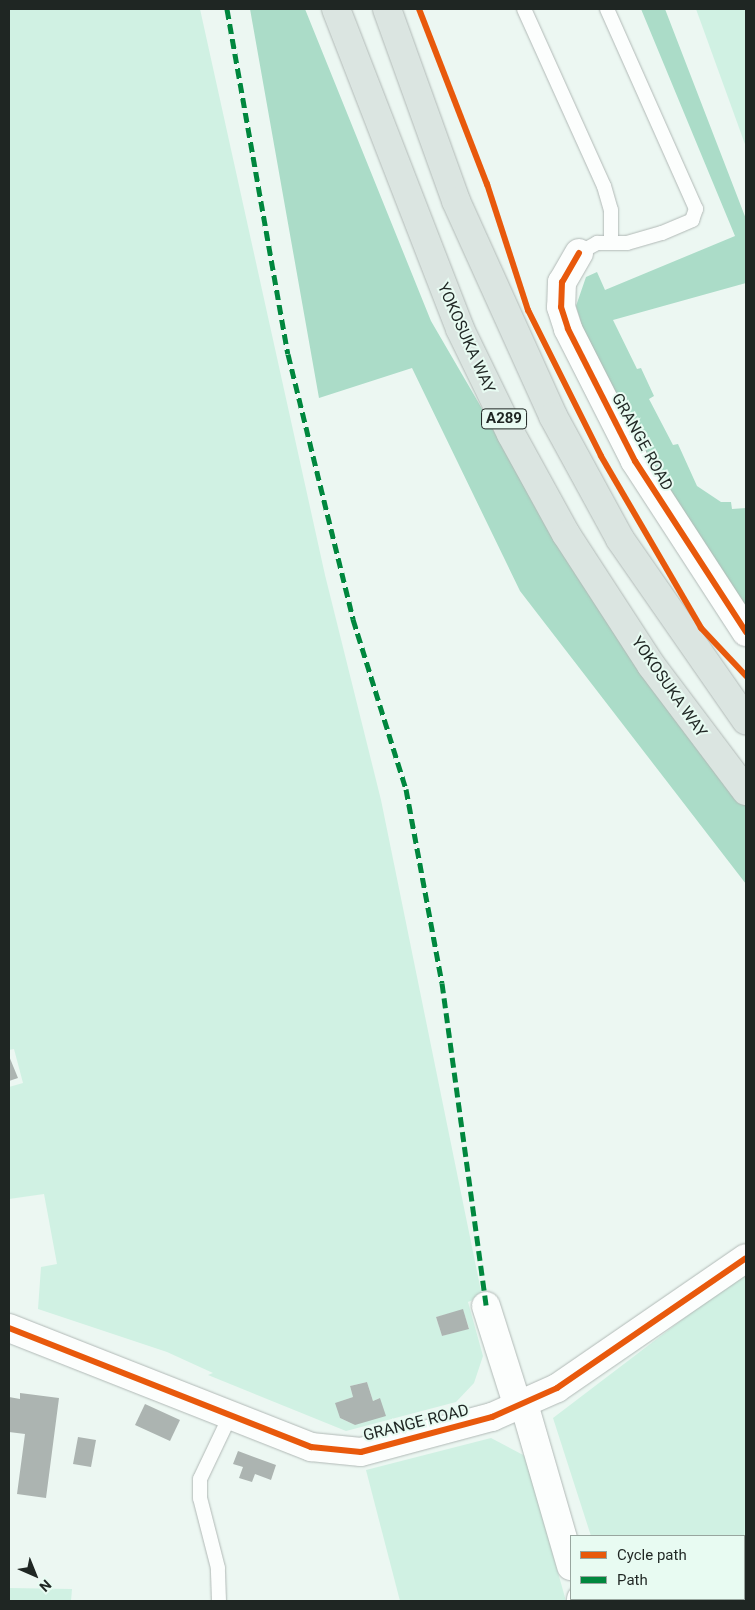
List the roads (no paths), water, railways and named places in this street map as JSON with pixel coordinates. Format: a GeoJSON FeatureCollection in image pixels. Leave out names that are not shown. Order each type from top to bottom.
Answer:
{"type":"FeatureCollection","features":[{"type":"Feature","properties":{"kind":"main road","name":"YOKOSUKA WAY"},"geometry":{"type":"LineString","coordinates":[[336,9],[460,329],[511,434],[566,534],[650,665],[746,791]]}},
{"type":"Feature","properties":{"kind":"main road","name":"A289"},"geometry":{"type":"LineString","coordinates":[[387,9],[456,201],[553,416],[620,539],[746,720]]}},
{"type":"Feature","properties":{"kind":"street","name":"GRANGE ROAD"},"geometry":{"type":"LineString","coordinates":[[579,253],[562,282],[561,307],[568,329],[635,461],[746,632]]}},
{"type":"Feature","properties":{"kind":"street","name":"GRANGE ROAD"},"geometry":{"type":"LineString","coordinates":[[9,1328],[311,1447],[351,1453],[426,1438],[521,1405],[603,1360],[746,1258]]}},
{"type":"Feature","properties":{"kind":"street"},"geometry":{"type":"LineString","coordinates":[[486,1306],[521,1405],[570,1563]]}},
{"type":"Feature","properties":{"kind":"lane"},"geometry":{"type":"LineString","coordinates":[[524,9],[604,186],[611,210],[611,244]]}},
{"type":"Feature","properties":{"kind":"lane"},"geometry":{"type":"LineString","coordinates":[[579,253],[597,243],[611,244],[662,233],[692,220],[696,209],[607,9]]}},
{"type":"Feature","properties":{"kind":"lane"},"geometry":{"type":"LineString","coordinates":[[219,1601],[218,1568],[200,1498],[200,1479],[230,1416]]}}]}
